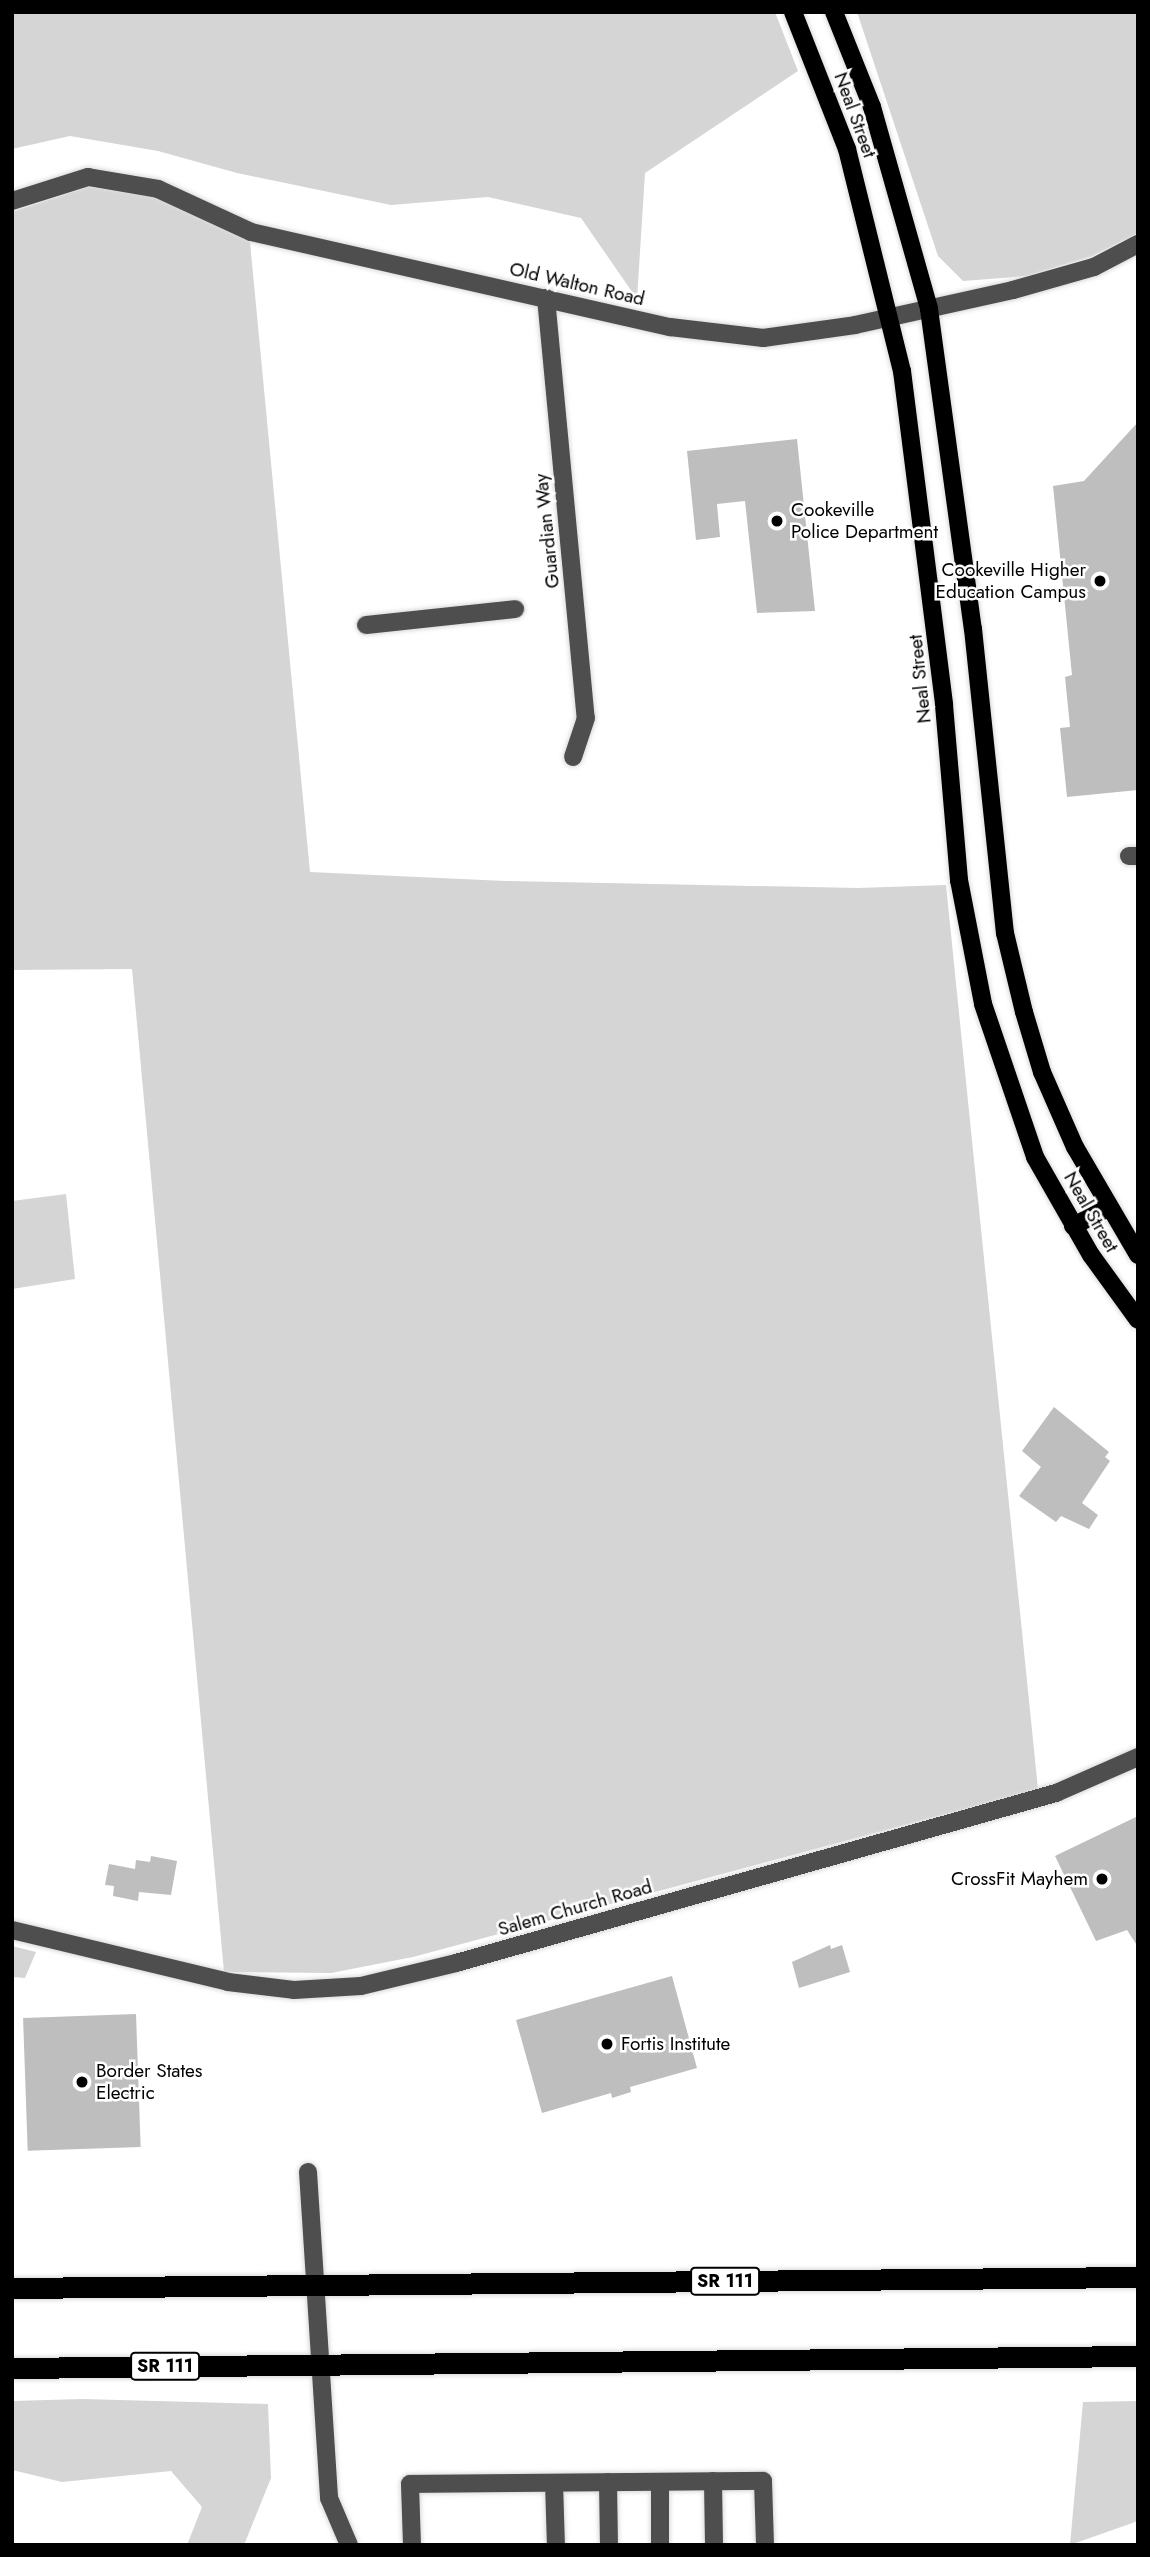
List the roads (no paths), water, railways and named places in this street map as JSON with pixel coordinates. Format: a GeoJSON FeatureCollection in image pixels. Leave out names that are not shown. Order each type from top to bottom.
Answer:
{"type":"FeatureCollection","features":[{"type":"Feature","properties":{"kind":"highway","name":"SR 111"},"geometry":{"type":"LineString","coordinates":[[12,2288],[1138,2277]]}},
{"type":"Feature","properties":{"kind":"highway","name":"SR 111"},"geometry":{"type":"LineString","coordinates":[[12,2368],[1138,2356]]}},
{"type":"Feature","properties":{"kind":"main road","name":"Neal Street"},"geometry":{"type":"LineString","coordinates":[[793,12],[847,149],[890,317],[920,493],[959,880],[974,963],[1012,1096],[1035,1157],[1073,1226],[1138,1320]]}},
{"type":"Feature","properties":{"kind":"main road","name":"Neal Street"},"geometry":{"type":"LineString","coordinates":[[834,12],[872,107],[929,309],[973,629],[1005,933],[1042,1072],[1108,1208],[1138,1255]]}},
{"type":"Feature","properties":{"kind":"main road"},"geometry":{"type":"LineString","coordinates":[[1073,1226],[1108,1208]]}},
{"type":"Feature","properties":{"kind":"street","name":"Old Walton Road"},"geometry":{"type":"LineString","coordinates":[[12,201],[88,177],[158,189],[251,232],[670,327],[763,338],[929,309],[1094,267],[1138,244]]}},
{"type":"Feature","properties":{"kind":"street","name":"Guardian Way"},"geometry":{"type":"LineString","coordinates":[[546,299],[586,718],[573,757]]}},
{"type":"Feature","properties":{"kind":"street"},"geometry":{"type":"LineString","coordinates":[[366,625],[515,608]]}},
{"type":"Feature","properties":{"kind":"street","name":"Salem Church Road"},"geometry":{"type":"LineString","coordinates":[[12,1930],[228,1982],[295,1990],[360,1986],[470,1959],[1056,1793],[1138,1758]]}},
{"type":"Feature","properties":{"kind":"street"},"geometry":{"type":"LineString","coordinates":[[308,2172],[317,2364],[329,2498],[349,2545]]}},
{"type":"Feature","properties":{"kind":"street"},"geometry":{"type":"LineString","coordinates":[[713,2481],[714,2545]]}},
{"type":"Feature","properties":{"kind":"street"},"geometry":{"type":"LineString","coordinates":[[412,2545],[410,2484],[763,2481],[765,2545]]}},
{"type":"Feature","properties":{"kind":"street"},"geometry":{"type":"LineString","coordinates":[[608,2482],[609,2545]]}},
{"type":"Feature","properties":{"kind":"street"},"geometry":{"type":"LineString","coordinates":[[660,2482],[660,2545]]}},
{"type":"Feature","properties":{"kind":"street"},"geometry":{"type":"LineString","coordinates":[[554,2483],[556,2545]]}},
{"type":"Feature","properties":{"kind":"place","name":"Cookeville Police Department"},"geometry":{"type":"Point","coordinates":[777,521]}},
{"type":"Feature","properties":{"kind":"place","name":"Cookeville Higher Education Campus"},"geometry":{"type":"Point","coordinates":[1100,581]}},
{"type":"Feature","properties":{"kind":"place","name":"CrossFit Mayhem"},"geometry":{"type":"Point","coordinates":[1102,1879]}},
{"type":"Feature","properties":{"kind":"place","name":"Fortis Institute"},"geometry":{"type":"Point","coordinates":[607,2044]}},
{"type":"Feature","properties":{"kind":"place","name":"Border States Electric"},"geometry":{"type":"Point","coordinates":[82,2082]}}]}
